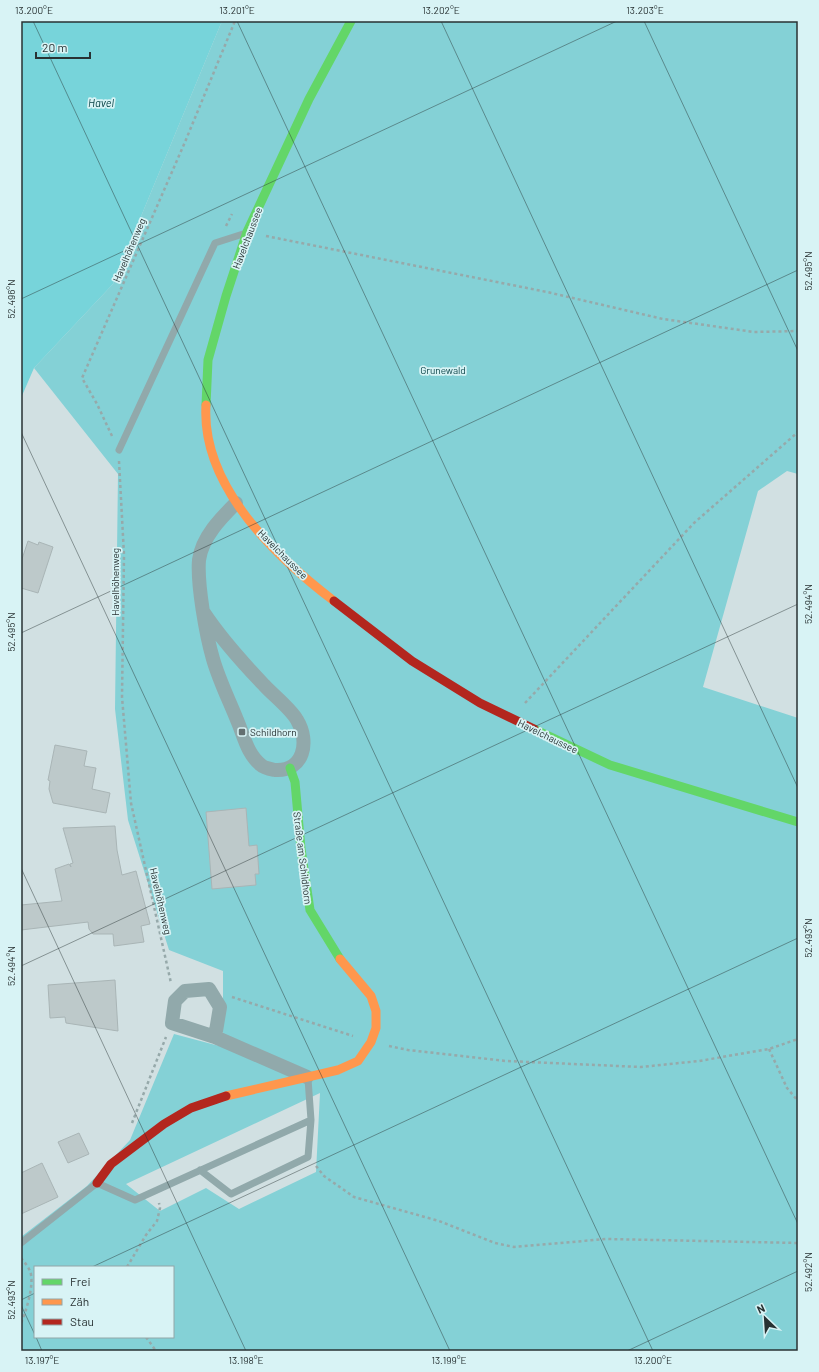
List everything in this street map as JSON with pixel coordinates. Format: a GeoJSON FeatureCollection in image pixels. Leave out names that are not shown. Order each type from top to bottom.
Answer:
{"type":"FeatureCollection","features":[{"type":"Feature","properties":{"kind":"street","name":"Havelchaussee"},"geometry":{"type":"LineString","coordinates":[[351,21],[309,99],[247,232],[226,296],[208,360],[205,415],[211,453],[222,480],[236,503],[269,543],[314,586],[412,661],[480,703],[610,766],[798,822]]}},
{"type":"Feature","properties":{"kind":"street"},"geometry":{"type":"LineString","coordinates":[[204,613],[235,656],[297,719],[303,737],[304,750],[300,758],[290,768],[281,770],[262,766],[250,753],[213,658],[204,613],[200,586],[199,559],[205,542],[217,522],[236,503]]}},
{"type":"Feature","properties":{"kind":"street","name":"Straße am Schildhorn"},"geometry":{"type":"LineString","coordinates":[[97,1182],[111,1164],[164,1124],[191,1108],[231,1094],[338,1070],[358,1062],[371,1042],[376,1028],[376,1016],[371,996],[338,957],[310,910],[300,849],[295,782],[290,768]]}},
{"type":"Feature","properties":{"kind":"street"},"geometry":{"type":"LineString","coordinates":[[215,1036],[220,1007],[209,989],[185,991],[175,1001],[172,1023],[215,1036],[307,1077]]}},
{"type":"Feature","properties":{"kind":"lane"},"geometry":{"type":"LineString","coordinates":[[118,450],[215,243],[247,232]]}},
{"type":"Feature","properties":{"kind":"lane"},"geometry":{"type":"LineString","coordinates":[[200,1170],[230,1194],[308,1157],[311,1120],[307,1077]]}},
{"type":"Feature","properties":{"kind":"lane"},"geometry":{"type":"LineString","coordinates":[[21,1243],[97,1182],[135,1200],[311,1120]]}},
{"type":"Feature","properties":{"kind":"path","name":"Havelhöhenweg"},"geometry":{"type":"LineString","coordinates":[[175,1001],[131,803],[122,697],[124,555],[118,450],[97,404],[82,378],[185,142],[235,21]]}},
{"type":"Feature","properties":{"kind":"path"},"geometry":{"type":"LineString","coordinates":[[247,232],[547,292],[663,319],[754,332],[798,331]]}},
{"type":"Feature","properties":{"kind":"path"},"geometry":{"type":"LineString","coordinates":[[511,718],[694,523],[798,432]]}},
{"type":"Feature","properties":{"kind":"path"},"geometry":{"type":"LineString","coordinates":[[209,989],[371,1042],[408,1050],[506,1061],[641,1067],[699,1061],[769,1049],[798,1039]]}},
{"type":"Feature","properties":{"kind":"path"},"geometry":{"type":"LineString","coordinates":[[131,1125],[172,1023]]}},
{"type":"Feature","properties":{"kind":"path"},"geometry":{"type":"LineString","coordinates":[[769,1049],[787,1088],[798,1101]]}},
{"type":"Feature","properties":{"kind":"path"},"geometry":{"type":"LineString","coordinates":[[308,1157],[324,1176],[354,1197],[439,1221],[494,1243],[514,1247],[606,1239],[798,1243]]}},
{"type":"Feature","properties":{"kind":"path"},"geometry":{"type":"LineString","coordinates":[[128,1266],[157,1221],[160,1208],[157,1190]]}},
{"type":"Feature","properties":{"kind":"path"},"geometry":{"type":"LineString","coordinates":[[21,1258],[30,1272],[28,1304],[21,1324]]}},
{"type":"Feature","properties":{"kind":"path"},"geometry":{"type":"LineString","coordinates":[[147,1338],[156,1351]]}},
{"type":"Feature","properties":{"kind":"green space","name":"Grunewald"},"geometry":{"type":"Polygon","coordinates":[[[222,21],[798,21],[798,474],[787,471],[758,491],[703,687],[798,718],[798,1351],[21,1351],[21,1237],[87,1186],[130,1140],[174,1034],[223,1047],[223,971],[169,950],[128,820],[115,709],[118,474],[34,368],[113,284],[222,21]],[[320,1093],[126,1184],[160,1211],[206,1188],[239,1209],[316,1172],[320,1093]]]}},
{"type":"Feature","properties":{"kind":"water","name":"Havel"},"geometry":{"type":"Polygon","coordinates":[[[21,21],[222,21],[113,284],[34,368],[21,398],[21,21]]]}},
{"type":"Feature","properties":{"kind":"building"},"geometry":{"type":"Polygon","coordinates":[[[28,541],[38,545],[39,542],[53,547],[38,593],[21,588],[21,562],[28,541]]]}},
{"type":"Feature","properties":{"kind":"building"},"geometry":{"type":"Polygon","coordinates":[[[55,745],[87,751],[84,766],[96,768],[92,789],[110,793],[106,813],[53,803],[49,789],[50,781],[48,780],[55,745]]]}},
{"type":"Feature","properties":{"kind":"building"},"geometry":{"type":"Polygon","coordinates":[[[246,808],[249,846],[257,845],[259,874],[255,874],[256,885],[212,889],[206,812],[246,808]]]}},
{"type":"Feature","properties":{"kind":"building"},"geometry":{"type":"Polygon","coordinates":[[[115,826],[117,850],[122,875],[136,871],[150,924],[141,926],[144,942],[114,946],[113,934],[93,934],[89,929],[88,922],[21,930],[21,905],[62,901],[55,869],[69,864],[71,867],[70,864],[73,863],[63,828],[115,826]]]}},
{"type":"Feature","properties":{"kind":"building"},"geometry":{"type":"Polygon","coordinates":[[[115,980],[118,1031],[66,1023],[65,1017],[50,1018],[48,985],[115,980]]]}},
{"type":"Feature","properties":{"kind":"building"},"geometry":{"type":"Polygon","coordinates":[[[79,1133],[89,1154],[68,1163],[58,1142],[79,1133]]]}},
{"type":"Feature","properties":{"kind":"building"},"geometry":{"type":"Polygon","coordinates":[[[42,1163],[58,1197],[21,1214],[21,1173],[42,1163]]]}},
{"type":"Feature","properties":{"kind":"traffic: fast"},"geometry":{"type":"LineString","coordinates":[[206,405],[208,360],[226,296],[247,232],[309,99],[351,21]]}},
{"type":"Feature","properties":{"kind":"traffic: fast"},"geometry":{"type":"LineString","coordinates":[[534,729],[610,765],[798,822]]}},
{"type":"Feature","properties":{"kind":"traffic: fast"},"geometry":{"type":"LineString","coordinates":[[290,768],[295,782],[301,849],[310,910],[340,959]]}},
{"type":"Feature","properties":{"kind":"traffic: slow"},"geometry":{"type":"LineString","coordinates":[[206,405],[208,435],[216,463],[229,491],[246,516],[266,541],[288,563],[334,601]]}},
{"type":"Feature","properties":{"kind":"traffic: slow"},"geometry":{"type":"LineString","coordinates":[[226,1096],[338,1070],[358,1061],[371,1042],[376,1028],[376,1011],[371,996],[340,959]]}},
{"type":"Feature","properties":{"kind":"traffic: jam"},"geometry":{"type":"LineString","coordinates":[[334,601],[412,661],[480,703],[534,729]]}},
{"type":"Feature","properties":{"kind":"traffic: jam"},"geometry":{"type":"LineString","coordinates":[[97,1183],[111,1164],[164,1124],[191,1108],[226,1096]]}},
{"type":"Feature","properties":{"kind":"place","name":"Schildhorn"},"geometry":{"type":"Point","coordinates":[242,732]}}]}
